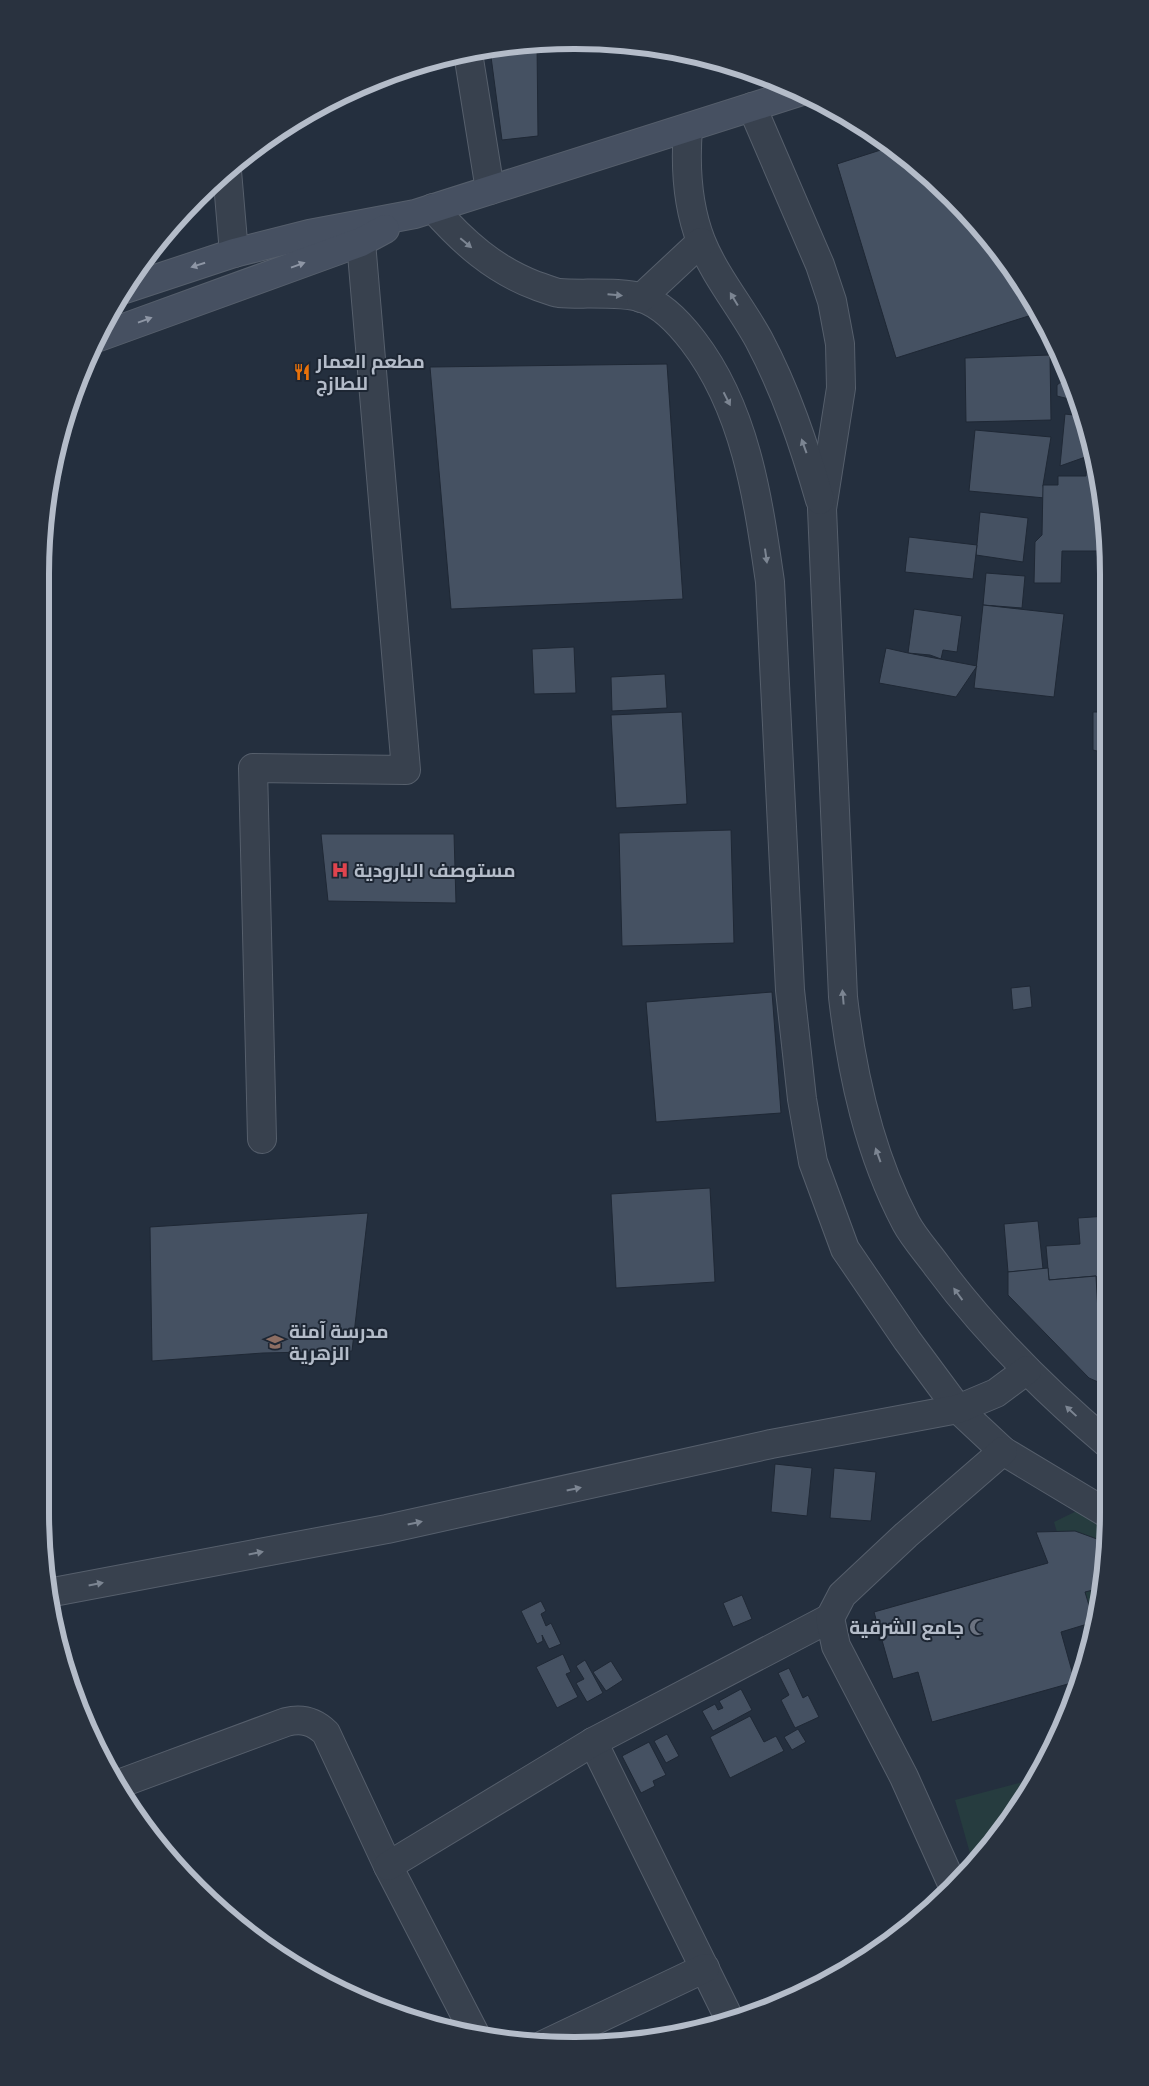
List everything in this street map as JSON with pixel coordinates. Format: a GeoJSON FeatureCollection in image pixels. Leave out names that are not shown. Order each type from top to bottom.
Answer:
{"type":"FeatureCollection","features":[{"type":"Feature","properties":{"kind":"main road"},"geometry":{"type":"LineString","coordinates":[[135,286],[234,253],[308,234],[424,211],[789,95]]}},
{"type":"Feature","properties":{"kind":"main road"},"geometry":{"type":"LineString","coordinates":[[107,334],[361,242],[424,211]]}},
{"type":"Feature","properties":{"kind":"street"},"geometry":{"type":"LineString","coordinates":[[469,60],[490,190]]}},
{"type":"Feature","properties":{"kind":"street"},"geometry":{"type":"LineString","coordinates":[[752,107],[820,266],[834,310],[840,344],[841,388],[822,509],[843,997],[848,1044],[858,1091],[887,1181],[907,1224],[966,1304],[1027,1370],[1100,1437]]}},
{"type":"Feature","properties":{"kind":"street"},"geometry":{"type":"LineString","coordinates":[[688,128],[687,184],[701,242],[759,340],[785,395],[806,451],[822,509]]}},
{"type":"Feature","properties":{"kind":"street"},"geometry":{"type":"LineString","coordinates":[[228,179],[234,253]]}},
{"type":"Feature","properties":{"kind":"street"},"geometry":{"type":"LineString","coordinates":[[424,211],[480,255],[520,280],[556,293],[641,298],[676,319],[706,358],[731,408],[748,458],[761,516],[770,582],[790,990],[802,1099],[813,1162],[845,1249],[907,1340],[958,1409],[1002,1451],[1100,1500]]}},
{"type":"Feature","properties":{"kind":"street"},"geometry":{"type":"LineString","coordinates":[[262,1139],[253,768],[406,770],[361,242]]}},
{"type":"Feature","properties":{"kind":"street"},"geometry":{"type":"LineString","coordinates":[[641,298],[701,242]]}},
{"type":"Feature","properties":{"kind":"street"},"geometry":{"type":"LineString","coordinates":[[55,1592],[387,1529],[770,1444],[958,1409],[996,1393],[1027,1370]]}},
{"type":"Feature","properties":{"kind":"street"},"geometry":{"type":"LineString","coordinates":[[388,1866],[593,1742],[830,1618],[842,1595],[906,1535],[1002,1451]]}},
{"type":"Feature","properties":{"kind":"street"},"geometry":{"type":"LineString","coordinates":[[830,1618],[836,1646],[904,1777],[950,1879]]}},
{"type":"Feature","properties":{"kind":"street"},"geometry":{"type":"LineString","coordinates":[[124,1782],[298,1719],[310,1722],[326,1733],[388,1866],[471,2027]]}},
{"type":"Feature","properties":{"kind":"street"},"geometry":{"type":"LineString","coordinates":[[593,1742],[727,2014]]}},
{"type":"Feature","properties":{"kind":"street"},"geometry":{"type":"LineString","coordinates":[[561,2037],[705,1968]]}},
{"type":"Feature","properties":{"kind":"green space"},"geometry":{"type":"Polygon","coordinates":[[[1100,1502],[1099,1546],[1096,1580],[1086,1631],[1054,1522],[1093,1503],[1100,1502]]]}},
{"type":"Feature","properties":{"kind":"green space"},"geometry":{"type":"Polygon","coordinates":[[[1026,1781],[992,1832],[971,1857],[955,1800],[1026,1781]]]}},
{"type":"Feature","properties":{"kind":"building"},"geometry":{"type":"Polygon","coordinates":[[[537,50],[538,136],[502,140],[491,56],[537,50]]]}},
{"type":"Feature","properties":{"kind":"building"},"geometry":{"type":"Polygon","coordinates":[[[884,149],[895,157],[921,179],[970,228],[1012,282],[1032,315],[896,358],[837,164],[884,149]]]}},
{"type":"Feature","properties":{"kind":"building"},"geometry":{"type":"Polygon","coordinates":[[[1050,355],[1051,420],[966,422],[965,358],[1050,355]]]}},
{"type":"Feature","properties":{"kind":"building"},"geometry":{"type":"Polygon","coordinates":[[[667,364],[683,599],[451,609],[430,367],[667,364]]]}},
{"type":"Feature","properties":{"kind":"building"},"geometry":{"type":"Polygon","coordinates":[[[1063,381],[1070,399],[1057,396],[1057,385],[1063,381]]]}},
{"type":"Feature","properties":{"kind":"building"},"geometry":{"type":"Polygon","coordinates":[[[1065,414],[1075,415],[1086,457],[1060,466],[1065,414]]]}},
{"type":"Feature","properties":{"kind":"building"},"geometry":{"type":"Polygon","coordinates":[[[975,430],[1051,437],[1043,485],[1045,498],[969,491],[975,430]]]}},
{"type":"Feature","properties":{"kind":"building"},"geometry":{"type":"Polygon","coordinates":[[[1087,459],[1096,506],[1099,551],[1062,551],[1061,583],[1034,583],[1035,542],[1042,535],[1043,485],[1058,485],[1058,476],[1086,476],[1087,459]]]}},
{"type":"Feature","properties":{"kind":"building"},"geometry":{"type":"Polygon","coordinates":[[[980,512],[1028,518],[1023,562],[976,555],[980,512]]]}},
{"type":"Feature","properties":{"kind":"building"},"geometry":{"type":"Polygon","coordinates":[[[909,537],[977,545],[973,579],[905,572],[909,537]]]}},
{"type":"Feature","properties":{"kind":"building"},"geometry":{"type":"Polygon","coordinates":[[[986,573],[1025,576],[1022,608],[983,605],[986,573]]]}},
{"type":"Feature","properties":{"kind":"building"},"geometry":{"type":"Polygon","coordinates":[[[983,605],[1064,614],[1054,697],[974,688],[983,605]]]}},
{"type":"Feature","properties":{"kind":"building"},"geometry":{"type":"Polygon","coordinates":[[[914,609],[962,616],[957,652],[943,650],[941,659],[930,655],[908,653],[914,609]]]}},
{"type":"Feature","properties":{"kind":"building"},"geometry":{"type":"Polygon","coordinates":[[[574,647],[576,693],[534,694],[532,649],[574,647]]]}},
{"type":"Feature","properties":{"kind":"building"},"geometry":{"type":"Polygon","coordinates":[[[886,648],[977,666],[956,697],[879,683],[886,648]]]}},
{"type":"Feature","properties":{"kind":"building"},"geometry":{"type":"Polygon","coordinates":[[[665,674],[667,708],[612,711],[611,677],[665,674]]]}},
{"type":"Feature","properties":{"kind":"building"},"geometry":{"type":"Polygon","coordinates":[[[682,712],[687,804],[616,808],[611,715],[682,712]]]}},
{"type":"Feature","properties":{"kind":"building"},"geometry":{"type":"Polygon","coordinates":[[[1093,712],[1100,712],[1100,752],[1093,750],[1093,712]]]}},
{"type":"Feature","properties":{"kind":"building"},"geometry":{"type":"Polygon","coordinates":[[[731,830],[734,943],[622,946],[619,833],[731,830]]]}},
{"type":"Feature","properties":{"kind":"building"},"geometry":{"type":"Polygon","coordinates":[[[321,834],[454,834],[456,903],[328,901],[321,834]]]}},
{"type":"Feature","properties":{"kind":"building"},"geometry":{"type":"Polygon","coordinates":[[[1030,986],[1032,1007],[1013,1010],[1011,988],[1030,986]]]}},
{"type":"Feature","properties":{"kind":"building"},"geometry":{"type":"Polygon","coordinates":[[[772,992],[781,1113],[656,1122],[646,1002],[772,992]]]}},
{"type":"Feature","properties":{"kind":"building"},"geometry":{"type":"Polygon","coordinates":[[[710,1188],[715,1282],[616,1288],[611,1194],[710,1188]]]}},
{"type":"Feature","properties":{"kind":"building","name":"مدرسة آمنة الزهرية"},"geometry":{"type":"Polygon","coordinates":[[[368,1213],[352,1351],[263,1353],[152,1361],[150,1227],[368,1213]]]}},
{"type":"Feature","properties":{"kind":"building"},"geometry":{"type":"Polygon","coordinates":[[[1100,1216],[1100,1330],[1096,1276],[1049,1280],[1046,1246],[1080,1244],[1078,1218],[1100,1216]]]}},
{"type":"Feature","properties":{"kind":"building"},"geometry":{"type":"Polygon","coordinates":[[[1038,1221],[1043,1269],[1008,1272],[1004,1224],[1038,1221]]]}},
{"type":"Feature","properties":{"kind":"building"},"geometry":{"type":"Polygon","coordinates":[[[1048,1268],[1049,1280],[1096,1276],[1100,1330],[1100,1383],[1089,1378],[1008,1295],[1008,1272],[1048,1268]]]}},
{"type":"Feature","properties":{"kind":"building"},"geometry":{"type":"Polygon","coordinates":[[[775,1464],[812,1468],[807,1516],[771,1512],[775,1464]]]}},
{"type":"Feature","properties":{"kind":"building"},"geometry":{"type":"Polygon","coordinates":[[[834,1468],[876,1472],[871,1521],[830,1518],[834,1468]]]}},
{"type":"Feature","properties":{"kind":"building","name":"جامع الشرقية"},"geometry":{"type":"Polygon","coordinates":[[[1075,1531],[1099,1540],[1094,1590],[1085,1592],[1091,1611],[1088,1624],[1061,1632],[1073,1676],[1071,1683],[932,1722],[918,1672],[893,1679],[874,1612],[1048,1563],[1036,1532],[1075,1531]]]}},
{"type":"Feature","properties":{"kind":"building"},"geometry":{"type":"Polygon","coordinates":[[[742,1595],[752,1619],[733,1627],[723,1603],[742,1595]]]}},
{"type":"Feature","properties":{"kind":"building"},"geometry":{"type":"Polygon","coordinates":[[[541,1601],[546,1611],[541,1614],[546,1626],[551,1623],[561,1644],[549,1649],[542,1635],[543,1641],[537,1644],[521,1611],[541,1601]]]}},
{"type":"Feature","properties":{"kind":"building"},"geometry":{"type":"Polygon","coordinates":[[[563,1654],[571,1672],[566,1674],[578,1697],[557,1708],[536,1667],[563,1654]]]}},
{"type":"Feature","properties":{"kind":"building"},"geometry":{"type":"Polygon","coordinates":[[[585,1660],[603,1693],[587,1702],[576,1683],[584,1679],[576,1666],[585,1660]]]}},
{"type":"Feature","properties":{"kind":"building"},"geometry":{"type":"Polygon","coordinates":[[[611,1661],[623,1680],[606,1691],[593,1672],[611,1661]]]}},
{"type":"Feature","properties":{"kind":"building"},"geometry":{"type":"Polygon","coordinates":[[[789,1668],[803,1698],[808,1695],[819,1717],[795,1728],[781,1700],[789,1695],[778,1673],[789,1668]]]}},
{"type":"Feature","properties":{"kind":"building"},"geometry":{"type":"Polygon","coordinates":[[[741,1689],[752,1710],[713,1731],[702,1711],[715,1704],[718,1710],[723,1708],[719,1701],[741,1689]]]}},
{"type":"Feature","properties":{"kind":"building"},"geometry":{"type":"Polygon","coordinates":[[[750,1716],[764,1742],[776,1736],[784,1751],[730,1778],[710,1737],[750,1716]]]}},
{"type":"Feature","properties":{"kind":"building"},"geometry":{"type":"Polygon","coordinates":[[[798,1729],[806,1742],[792,1750],[784,1737],[798,1729]]]}},
{"type":"Feature","properties":{"kind":"building"},"geometry":{"type":"Polygon","coordinates":[[[667,1734],[679,1756],[666,1763],[654,1741],[667,1734]]]}},
{"type":"Feature","properties":{"kind":"building"},"geometry":{"type":"Polygon","coordinates":[[[649,1742],[666,1775],[653,1781],[655,1786],[641,1793],[622,1756],[649,1742]]]}},
{"type":"Feature","properties":{"kind":"place","name":"مطعم العمار للطازج"},"geometry":{"type":"Point","coordinates":[302,372]}},
{"type":"Feature","properties":{"kind":"place","name":"مستوصف البارودية"},"geometry":{"type":"Point","coordinates":[340,870]}},
{"type":"Feature","properties":{"kind":"place","name":"مدرسة آمنة الزهرية"},"geometry":{"type":"Point","coordinates":[275,1342]}},
{"type":"Feature","properties":{"kind":"place","name":"جامع الشرقية"},"geometry":{"type":"Point","coordinates":[978,1627]}}]}
